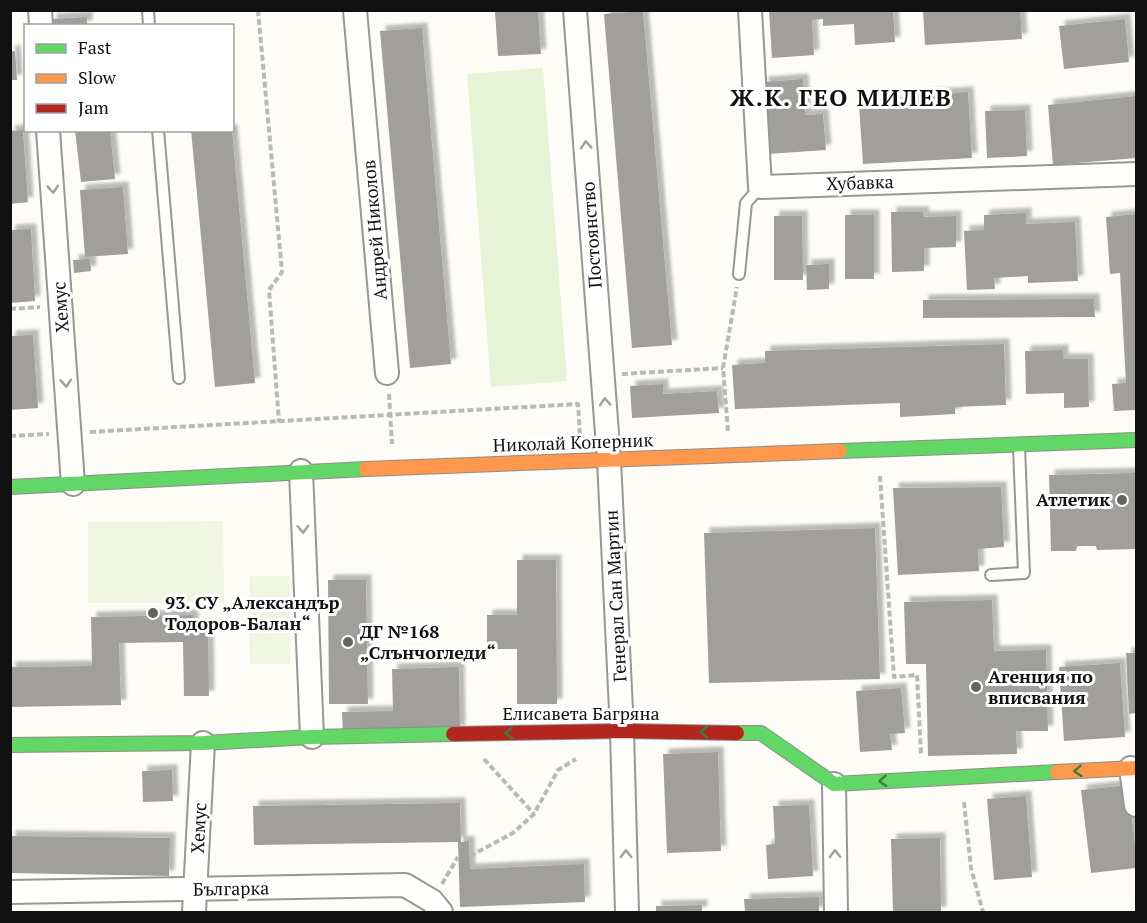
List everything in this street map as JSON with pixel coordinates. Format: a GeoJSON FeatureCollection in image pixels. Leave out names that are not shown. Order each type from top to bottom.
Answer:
{"type":"FeatureCollection","features":[{"type":"Feature","properties":{"kind":"street","name":"Андрей Николов"},"geometry":{"type":"LineString","coordinates":[[355,10],[387,373]]}},
{"type":"Feature","properties":{"kind":"street","name":"Постоянство"},"geometry":{"type":"LineString","coordinates":[[575,10],[609,460]]}},
{"type":"Feature","properties":{"kind":"street"},"geometry":{"type":"LineString","coordinates":[[750,10],[760,187]]}},
{"type":"Feature","properties":{"kind":"street","name":"Хемус"},"geometry":{"type":"LineString","coordinates":[[48,132],[73,484]]}},
{"type":"Feature","properties":{"kind":"street","name":"Хубавка"},"geometry":{"type":"LineString","coordinates":[[760,187],[1137,174]]}},
{"type":"Feature","properties":{"kind":"street","name":"Николай Коперник"},"geometry":{"type":"LineString","coordinates":[[10,487],[301,471],[1137,440]]}},
{"type":"Feature","properties":{"kind":"street","name":"Генерал Сан Мартин"},"geometry":{"type":"LineString","coordinates":[[609,460],[622,731],[627,912]]}},
{"type":"Feature","properties":{"kind":"street"},"geometry":{"type":"LineString","coordinates":[[301,471],[312,737]]}},
{"type":"Feature","properties":{"kind":"street","name":"Елисавета Багряна"},"geometry":{"type":"LineString","coordinates":[[10,746],[622,731],[760,733],[834,784]]}},
{"type":"Feature","properties":{"kind":"street","name":"Хемус"},"geometry":{"type":"LineString","coordinates":[[194,912],[203,743]]}},
{"type":"Feature","properties":{"kind":"street"},"geometry":{"type":"LineString","coordinates":[[836,912],[834,784],[1134,768],[1137,805]]}},
{"type":"Feature","properties":{"kind":"street","name":"Българка"},"geometry":{"type":"LineString","coordinates":[[10,892],[405,885],[436,907]]}},
{"type":"Feature","properties":{"kind":"lane"},"geometry":{"type":"LineString","coordinates":[[158,132],[179,378]]}},
{"type":"Feature","properties":{"kind":"lane"},"geometry":{"type":"LineString","coordinates":[[739,274],[746,203],[760,187]]}},
{"type":"Feature","properties":{"kind":"lane"},"geometry":{"type":"LineString","coordinates":[[992,575],[1024,573],[1019,444]]}},
{"type":"Feature","properties":{"kind":"path"},"geometry":{"type":"LineString","coordinates":[[258,10],[282,272],[269,290],[279,422]]}},
{"type":"Feature","properties":{"kind":"path"},"geometry":{"type":"LineString","coordinates":[[728,437],[723,368],[739,274]]}},
{"type":"Feature","properties":{"kind":"path"},"geometry":{"type":"LineString","coordinates":[[10,309],[61,305]]}},
{"type":"Feature","properties":{"kind":"path"},"geometry":{"type":"LineString","coordinates":[[603,375],[723,368]]}},
{"type":"Feature","properties":{"kind":"path"},"geometry":{"type":"LineString","coordinates":[[387,373],[393,450]]}},
{"type":"Feature","properties":{"kind":"path"},"geometry":{"type":"LineString","coordinates":[[10,436],[578,404],[580,442]]}},
{"type":"Feature","properties":{"kind":"path"},"geometry":{"type":"LineString","coordinates":[[879,472],[894,677],[917,675],[922,779]]}},
{"type":"Feature","properties":{"kind":"path"},"geometry":{"type":"LineString","coordinates":[[460,734],[534,814]]}},
{"type":"Feature","properties":{"kind":"path"},"geometry":{"type":"LineString","coordinates":[[470,856],[513,833],[534,814],[558,770],[585,753]]}},
{"type":"Feature","properties":{"kind":"path"},"geometry":{"type":"LineString","coordinates":[[962,777],[971,868],[983,912]]}},
{"type":"Feature","properties":{"kind":"path"},"geometry":{"type":"LineString","coordinates":[[436,907],[458,857]]}},
{"type":"Feature","properties":{"kind":"green space"},"geometry":{"type":"Polygon","coordinates":[[[543,68],[567,381],[491,387],[467,74],[543,68]]]}},
{"type":"Feature","properties":{"kind":"green space"},"geometry":{"type":"Polygon","coordinates":[[[223,521],[224,603],[88,603],[88,522],[223,521]]]}},
{"type":"Feature","properties":{"kind":"green space"},"geometry":{"type":"Polygon","coordinates":[[[250,576],[290,576],[290,664],[250,664],[250,576]]]}},
{"type":"Feature","properties":{"kind":"building"},"geometry":{"type":"Polygon","coordinates":[[[538,10],[541,54],[498,56],[495,12],[538,10]]]}},
{"type":"Feature","properties":{"kind":"building"},"geometry":{"type":"Polygon","coordinates":[[[769,10],[893,10],[895,42],[855,45],[854,24],[823,26],[823,19],[812,20],[814,55],[772,58],[769,10]]]}},
{"type":"Feature","properties":{"kind":"building"},"geometry":{"type":"Polygon","coordinates":[[[923,10],[1020,10],[1022,39],[925,45],[923,10]]]}},
{"type":"Feature","properties":{"kind":"building"},"geometry":{"type":"Polygon","coordinates":[[[643,11],[672,345],[632,348],[604,14],[643,11]]]}},
{"type":"Feature","properties":{"kind":"building"},"geometry":{"type":"Polygon","coordinates":[[[87,17],[87,24],[52,24],[51,19],[87,17]]]}},
{"type":"Feature","properties":{"kind":"building"},"geometry":{"type":"Polygon","coordinates":[[[1125,19],[1129,62],[1064,69],[1059,26],[1125,19]]]}},
{"type":"Feature","properties":{"kind":"building"},"geometry":{"type":"Polygon","coordinates":[[[422,28],[451,364],[410,368],[380,31],[422,28]]]}},
{"type":"Feature","properties":{"kind":"building"},"geometry":{"type":"Polygon","coordinates":[[[10,51],[15,51],[17,80],[10,80],[10,51]]]}},
{"type":"Feature","properties":{"kind":"building"},"geometry":{"type":"Polygon","coordinates":[[[803,79],[805,115],[823,114],[826,150],[768,154],[763,82],[803,79]]]}},
{"type":"Feature","properties":{"kind":"building"},"geometry":{"type":"Polygon","coordinates":[[[968,92],[972,158],[863,164],[859,105],[913,102],[912,95],[968,92]]]}},
{"type":"Feature","properties":{"kind":"building"},"geometry":{"type":"Polygon","coordinates":[[[1136,96],[1136,158],[1053,165],[1048,105],[1136,96]]]}},
{"type":"Feature","properties":{"kind":"building"},"geometry":{"type":"Polygon","coordinates":[[[1025,110],[1027,156],[987,158],[985,111],[1025,110]]]}},
{"type":"Feature","properties":{"kind":"building"},"geometry":{"type":"Polygon","coordinates":[[[23,130],[28,202],[10,204],[10,131],[23,130]]]}},
{"type":"Feature","properties":{"kind":"building"},"geometry":{"type":"Polygon","coordinates":[[[75,132],[110,132],[115,179],[81,182],[75,132]]]}},
{"type":"Feature","properties":{"kind":"building"},"geometry":{"type":"Polygon","coordinates":[[[191,132],[232,132],[255,383],[215,387],[191,132]]]}},
{"type":"Feature","properties":{"kind":"building"},"geometry":{"type":"Polygon","coordinates":[[[123,187],[128,254],[85,257],[80,190],[123,187]]]}},
{"type":"Feature","properties":{"kind":"building"},"geometry":{"type":"Polygon","coordinates":[[[891,212],[923,212],[924,217],[956,216],[956,247],[924,248],[924,271],[892,272],[891,212]]]}},
{"type":"Feature","properties":{"kind":"building"},"geometry":{"type":"Polygon","coordinates":[[[1026,213],[1026,224],[1075,222],[1078,281],[1028,283],[1028,276],[994,278],[995,289],[967,290],[964,231],[984,230],[984,215],[1026,213]]]}},
{"type":"Feature","properties":{"kind":"building"},"geometry":{"type":"Polygon","coordinates":[[[1136,214],[1136,410],[1114,411],[1112,384],[1126,383],[1120,273],[1110,274],[1106,217],[1136,214]]]}},
{"type":"Feature","properties":{"kind":"building"},"geometry":{"type":"Polygon","coordinates":[[[845,215],[874,215],[874,279],[845,279],[845,215]]]}},
{"type":"Feature","properties":{"kind":"building"},"geometry":{"type":"Polygon","coordinates":[[[774,216],[802,216],[803,280],[774,280],[774,216]]]}},
{"type":"Feature","properties":{"kind":"building"},"geometry":{"type":"Polygon","coordinates":[[[31,229],[35,301],[10,303],[10,230],[31,229]]]}},
{"type":"Feature","properties":{"kind":"building"},"geometry":{"type":"Polygon","coordinates":[[[90,259],[91,271],[74,273],[73,260],[90,259]]]}},
{"type":"Feature","properties":{"kind":"building"},"geometry":{"type":"Polygon","coordinates":[[[829,264],[829,289],[807,290],[806,265],[829,264]]]}},
{"type":"Feature","properties":{"kind":"building"},"geometry":{"type":"Polygon","coordinates":[[[1094,299],[1095,317],[923,318],[923,300],[1094,299]]]}},
{"type":"Feature","properties":{"kind":"building"},"geometry":{"type":"Polygon","coordinates":[[[33,335],[38,408],[10,410],[10,336],[33,335]]]}},
{"type":"Feature","properties":{"kind":"building"},"geometry":{"type":"Polygon","coordinates":[[[1004,344],[1006,405],[955,407],[955,414],[900,417],[900,403],[735,409],[732,365],[765,363],[765,351],[1004,344]]]}},
{"type":"Feature","properties":{"kind":"building"},"geometry":{"type":"Polygon","coordinates":[[[1063,350],[1063,359],[1088,359],[1089,407],[1064,408],[1064,393],[1026,394],[1025,351],[1063,350]]]}},
{"type":"Feature","properties":{"kind":"building"},"geometry":{"type":"Polygon","coordinates":[[[663,384],[663,394],[717,391],[719,413],[632,418],[630,386],[663,384]]]}},
{"type":"Feature","properties":{"kind":"building"},"geometry":{"type":"Polygon","coordinates":[[[1136,473],[1136,549],[1097,550],[1096,546],[1077,546],[1076,551],[1051,551],[1049,475],[1136,473]]]}},
{"type":"Feature","properties":{"kind":"building"},"geometry":{"type":"Polygon","coordinates":[[[1001,487],[1004,547],[978,549],[979,571],[898,575],[893,488],[1001,487]]]}},
{"type":"Feature","properties":{"kind":"building"},"geometry":{"type":"Polygon","coordinates":[[[875,528],[880,679],[709,683],[704,533],[875,528]]]}},
{"type":"Feature","properties":{"kind":"building"},"geometry":{"type":"Polygon","coordinates":[[[517,560],[556,560],[557,704],[517,704],[517,649],[487,649],[487,615],[517,615],[517,560]]]}},
{"type":"Feature","properties":{"kind":"building"},"geometry":{"type":"Polygon","coordinates":[[[328,580],[366,580],[368,704],[329,704],[328,580]]]}},
{"type":"Feature","properties":{"kind":"building"},"geometry":{"type":"Polygon","coordinates":[[[992,600],[994,651],[1046,650],[1048,731],[1016,731],[1017,754],[928,756],[926,664],[906,664],[904,602],[992,600]]]}},
{"type":"Feature","properties":{"kind":"building"},"geometry":{"type":"Polygon","coordinates":[[[193,615],[193,626],[208,625],[209,696],[184,696],[183,642],[119,643],[121,705],[10,707],[10,667],[92,666],[91,617],[193,615]]]}},
{"type":"Feature","properties":{"kind":"building"},"geometry":{"type":"Polygon","coordinates":[[[1126,653],[1136,653],[1136,713],[1129,714],[1126,653]]]}},
{"type":"Feature","properties":{"kind":"building"},"geometry":{"type":"Polygon","coordinates":[[[1120,663],[1125,737],[1064,741],[1059,667],[1120,663]]]}},
{"type":"Feature","properties":{"kind":"building"},"geometry":{"type":"Polygon","coordinates":[[[459,667],[460,731],[343,733],[342,712],[393,711],[392,669],[459,667]]]}},
{"type":"Feature","properties":{"kind":"building"},"geometry":{"type":"Polygon","coordinates":[[[901,688],[905,733],[890,734],[892,750],[860,752],[856,691],[901,688]]]}},
{"type":"Feature","properties":{"kind":"building"},"geometry":{"type":"Polygon","coordinates":[[[718,752],[721,851],[667,853],[663,754],[718,752]]]}},
{"type":"Feature","properties":{"kind":"building"},"geometry":{"type":"Polygon","coordinates":[[[172,770],[173,801],[143,802],[142,771],[172,770]]]}},
{"type":"Feature","properties":{"kind":"building"},"geometry":{"type":"Polygon","coordinates":[[[1128,785],[1136,868],[1091,873],[1081,790],[1128,785]]]}},
{"type":"Feature","properties":{"kind":"building"},"geometry":{"type":"Polygon","coordinates":[[[1026,796],[1032,877],[994,880],[987,799],[1026,796]]]}},
{"type":"Feature","properties":{"kind":"building"},"geometry":{"type":"Polygon","coordinates":[[[460,803],[461,842],[469,841],[470,869],[584,864],[585,902],[460,907],[458,842],[254,845],[253,806],[460,803]]]}},
{"type":"Feature","properties":{"kind":"building"},"geometry":{"type":"Polygon","coordinates":[[[809,805],[813,876],[768,879],[766,845],[775,844],[773,806],[809,805]]]}},
{"type":"Feature","properties":{"kind":"building"},"geometry":{"type":"Polygon","coordinates":[[[10,836],[170,838],[169,876],[10,873],[10,836]]]}},
{"type":"Feature","properties":{"kind":"building"},"geometry":{"type":"Polygon","coordinates":[[[940,838],[941,912],[893,912],[891,839],[940,838]]]}},
{"type":"Feature","properties":{"kind":"building"},"geometry":{"type":"Polygon","coordinates":[[[819,897],[819,912],[745,912],[744,899],[819,897]]]}},
{"type":"Feature","properties":{"kind":"building"},"geometry":{"type":"Polygon","coordinates":[[[702,905],[702,912],[656,912],[656,906],[702,905]]]}},
{"type":"Feature","properties":{"kind":"traffic: fast"},"geometry":{"type":"LineString","coordinates":[[840,451],[1136,440]]}},
{"type":"Feature","properties":{"kind":"traffic: fast"},"geometry":{"type":"LineString","coordinates":[[10,487],[366,469]]}},
{"type":"Feature","properties":{"kind":"traffic: fast"},"geometry":{"type":"LineString","coordinates":[[737,733],[761,733],[834,784],[1057,772]]}},
{"type":"Feature","properties":{"kind":"traffic: fast"},"geometry":{"type":"LineString","coordinates":[[10,745],[203,743],[312,737],[453,734]]}},
{"type":"Feature","properties":{"kind":"traffic: slow"},"geometry":{"type":"LineString","coordinates":[[366,469],[840,451]]}},
{"type":"Feature","properties":{"kind":"traffic: slow"},"geometry":{"type":"LineString","coordinates":[[1057,772],[1136,768]]}},
{"type":"Feature","properties":{"kind":"traffic: jam"},"geometry":{"type":"LineString","coordinates":[[453,734],[622,731],[737,733]]}},
{"type":"Feature","properties":{"kind":"place","name":"Атлетик"},"geometry":{"type":"Point","coordinates":[1122,500]}},
{"type":"Feature","properties":{"kind":"place","name":"93. СУ „Александър Тодоров-Балан“"},"geometry":{"type":"Point","coordinates":[153,613]}},
{"type":"Feature","properties":{"kind":"place","name":"ДГ №168 „Слънчогледи“"},"geometry":{"type":"Point","coordinates":[348,642]}},
{"type":"Feature","properties":{"kind":"place","name":"Агенция по вписвания"},"geometry":{"type":"Point","coordinates":[976,687]}},
{"type":"Feature","properties":{"kind":"district","name":"Ж.К. ГЕО МИЛЕВ"},"geometry":{"type":"Point","coordinates":[841,98]}}]}
